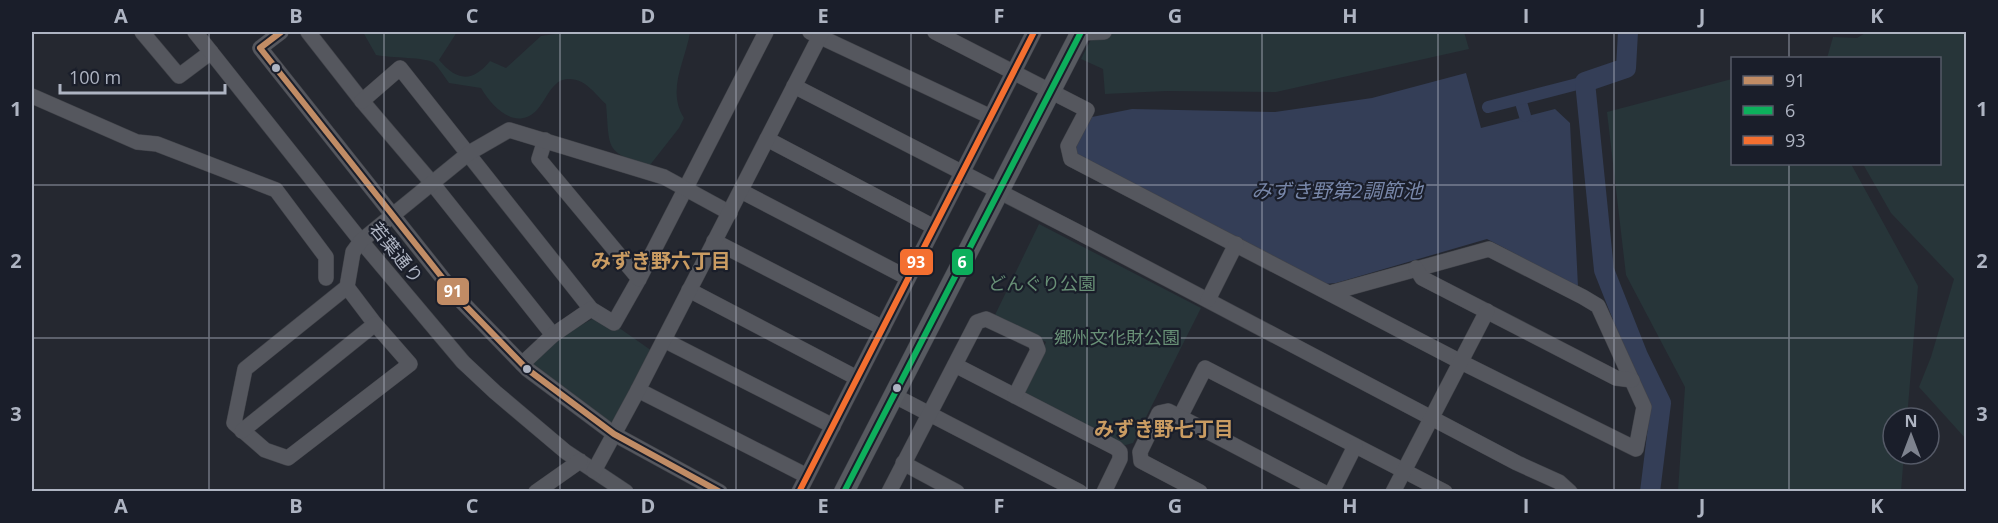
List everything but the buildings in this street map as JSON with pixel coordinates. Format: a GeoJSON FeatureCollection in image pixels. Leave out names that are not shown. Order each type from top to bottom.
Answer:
{"type":"FeatureCollection","features":[{"type":"Feature","properties":{"kind":"main road"},"geometry":{"type":"LineString","coordinates":[[844,492],[1081,32]]}},
{"type":"Feature","properties":{"kind":"street"},"geometry":{"type":"LineString","coordinates":[[142,32],[179,76],[211,52]]}},
{"type":"Feature","properties":{"kind":"street","name":"若葉通り"},"geometry":{"type":"LineString","coordinates":[[195,32],[361,241],[463,362],[532,424],[580,461],[626,492]]}},
{"type":"Feature","properties":{"kind":"street"},"geometry":{"type":"LineString","coordinates":[[281,32],[260,48],[460,300],[522,364],[614,434],[720,492]]}},
{"type":"Feature","properties":{"kind":"street"},"geometry":{"type":"LineString","coordinates":[[308,32],[553,335]]}},
{"type":"Feature","properties":{"kind":"street"},"geometry":{"type":"LineString","coordinates":[[362,101],[400,68],[591,309],[614,323],[766,32]]}},
{"type":"Feature","properties":{"kind":"street"},"geometry":{"type":"LineString","coordinates":[[935,32],[955,36],[1014,73],[1087,110],[1068,146],[1071,159],[1461,362],[1636,449],[1644,407],[1598,306],[1489,249],[1330,293]]}},
{"type":"Feature","properties":{"kind":"street"},"geometry":{"type":"LineString","coordinates":[[799,492],[1034,32]]}},
{"type":"Feature","properties":{"kind":"street"},"geometry":{"type":"LineString","coordinates":[[1081,32],[1104,32]]}},
{"type":"Feature","properties":{"kind":"street"},"geometry":{"type":"LineString","coordinates":[[594,471],[730,213],[794,86],[817,33],[991,117]]}},
{"type":"Feature","properties":{"kind":"street"},"geometry":{"type":"LineString","coordinates":[[794,86],[1559,482],[1570,492]]}},
{"type":"Feature","properties":{"kind":"street"},"geometry":{"type":"LineString","coordinates":[[32,96],[137,142],[157,144],[276,190],[326,257],[326,278]]}},
{"type":"Feature","properties":{"kind":"street"},"geometry":{"type":"LineString","coordinates":[[347,287],[375,324],[411,364],[288,458],[265,450],[234,423],[245,369],[347,287],[353,252],[361,241],[469,153],[509,130],[664,177],[730,213]]}},
{"type":"Feature","properties":{"kind":"street"},"geometry":{"type":"LineString","coordinates":[[767,139],[934,227]]}},
{"type":"Feature","properties":{"kind":"street"},"geometry":{"type":"LineString","coordinates":[[545,140],[539,159],[639,279]]}},
{"type":"Feature","properties":{"kind":"street"},"geometry":{"type":"LineString","coordinates":[[741,191],[908,278]]}},
{"type":"Feature","properties":{"kind":"street"},"geometry":{"type":"LineString","coordinates":[[714,241],[883,328]]}},
{"type":"Feature","properties":{"kind":"street"},"geometry":{"type":"LineString","coordinates":[[1208,300],[1236,244]]}},
{"type":"Feature","properties":{"kind":"street"},"geometry":{"type":"LineString","coordinates":[[1416,268],[1422,278],[1616,378],[1632,380]]}},
{"type":"Feature","properties":{"kind":"street"},"geometry":{"type":"LineString","coordinates":[[689,290],[857,378]]}},
{"type":"Feature","properties":{"kind":"street"},"geometry":{"type":"LineString","coordinates":[[522,364],[553,335],[591,309]]}},
{"type":"Feature","properties":{"kind":"street"},"geometry":{"type":"LineString","coordinates":[[1393,492],[1487,311]]}},
{"type":"Feature","properties":{"kind":"street"},"geometry":{"type":"LineString","coordinates":[[889,492],[977,322],[986,319],[1035,342],[1038,350],[1015,396]]}},
{"type":"Feature","properties":{"kind":"street"},"geometry":{"type":"LineString","coordinates":[[242,431],[375,324]]}},
{"type":"Feature","properties":{"kind":"street"},"geometry":{"type":"LineString","coordinates":[[664,340],[833,426]]}},
{"type":"Feature","properties":{"kind":"street"},"geometry":{"type":"LineString","coordinates":[[955,365],[1120,452],[1120,459],[1104,492]]}},
{"type":"Feature","properties":{"kind":"street"},"geometry":{"type":"LineString","coordinates":[[1180,417],[1205,368],[1445,492]]}},
{"type":"Feature","properties":{"kind":"street"},"geometry":{"type":"LineString","coordinates":[[638,390],[807,476]]}},
{"type":"Feature","properties":{"kind":"street"},"geometry":{"type":"LineString","coordinates":[[893,395],[1080,492]]}},
{"type":"Feature","properties":{"kind":"street"},"geometry":{"type":"LineString","coordinates":[[1200,492],[1141,461],[1140,452],[1159,413],[1168,411],[1323,492]]}},
{"type":"Feature","properties":{"kind":"street"},"geometry":{"type":"LineString","coordinates":[[1332,492],[1355,446]]}},
{"type":"Feature","properties":{"kind":"street"},"geometry":{"type":"LineString","coordinates":[[536,492],[580,461]]}},
{"type":"Feature","properties":{"kind":"street"},"geometry":{"type":"LineString","coordinates":[[903,463],[957,492]]}},
{"type":"Feature","properties":{"kind":"green space"},"geometry":{"type":"Polygon","coordinates":[[[363,32],[457,32],[439,60],[452,72],[464,77],[477,73],[490,61],[506,68],[541,36],[563,32],[690,32],[677,86],[679,107],[684,118],[679,128],[650,165],[635,161],[624,157],[612,147],[606,104],[580,81],[562,80],[553,86],[536,111],[528,117],[512,118],[498,109],[481,88],[449,83],[436,65],[430,61],[376,55],[363,32]]]}},
{"type":"Feature","properties":{"kind":"green space"},"geometry":{"type":"Polygon","coordinates":[[[1095,32],[1464,32],[1469,49],[1276,92],[1166,91],[1105,94],[1103,69],[1081,59],[1095,32]]]}},
{"type":"Feature","properties":{"kind":"green space"},"geometry":{"type":"Polygon","coordinates":[[[1867,32],[1966,32],[1966,439],[1941,411],[1941,406],[1936,406],[1919,387],[1931,357],[1954,279],[1891,213],[1864,165],[1941,165],[1941,57],[1827,57],[1833,37],[1857,38],[1867,32]]]}},
{"type":"Feature","properties":{"kind":"green space"},"geometry":{"type":"Polygon","coordinates":[[[1731,79],[1731,165],[1852,165],[1918,286],[1908,406],[1881,406],[1881,466],[1903,466],[1901,491],[1678,491],[1685,387],[1626,275],[1607,112],[1731,79]]]}},
{"type":"Feature","properties":{"kind":"green space","name":"郷州文化財公園"},"geometry":{"type":"Polygon","coordinates":[[[1039,224],[1201,308],[1133,443],[1122,446],[1024,396],[1023,390],[1046,342],[994,317],[1039,224]]]}},
{"type":"Feature","properties":{"kind":"green space"},"geometry":{"type":"Polygon","coordinates":[[[594,318],[615,325],[652,351],[615,420],[610,423],[533,367],[531,362],[558,338],[594,318]]]}},
{"type":"Feature","properties":{"kind":"water","name":"みずき野第2調節池"},"geometry":{"type":"Polygon","coordinates":[[[1466,73],[1481,128],[1555,109],[1570,123],[1578,287],[1487,239],[1336,283],[1325,284],[1078,155],[1075,147],[1092,117],[1132,109],[1275,112],[1372,98],[1466,73]]]}},
{"type":"Feature","properties":{"kind":"waterway"},"geometry":{"type":"LineString","coordinates":[[1628,32],[1626,68],[1585,82],[1604,270],[1638,356],[1661,403],[1650,492]]}},
{"type":"Feature","properties":{"kind":"waterway"},"geometry":{"type":"LineString","coordinates":[[1488,107],[1585,82]]}},
{"type":"Feature","properties":{"kind":"waterway"},"geometry":{"type":"LineString","coordinates":[[1520,99],[1525,116]]}},
{"type":"Feature","properties":{"kind":"transit line","name":"91"},"geometry":{"type":"LineString","coordinates":[[281,32],[260,48],[460,300],[527,369],[614,434],[720,492]]}},
{"type":"Feature","properties":{"kind":"transit line","name":"93"},"geometry":{"type":"LineString","coordinates":[[799,492],[1034,32]]}},
{"type":"Feature","properties":{"kind":"transit line","name":"6"},"geometry":{"type":"LineString","coordinates":[[844,492],[1081,32]]}},
{"type":"Feature","properties":{"kind":"district","name":"みずき野六丁目"},"geometry":{"type":"Point","coordinates":[661,261]}},
{"type":"Feature","properties":{"kind":"district","name":"みずき野七丁目"},"geometry":{"type":"Point","coordinates":[1164,429]}},
{"type":"Feature","properties":{"kind":"park label","name":"どんぐり公園"},"geometry":{"type":"Point","coordinates":[1042,284]}}]}
